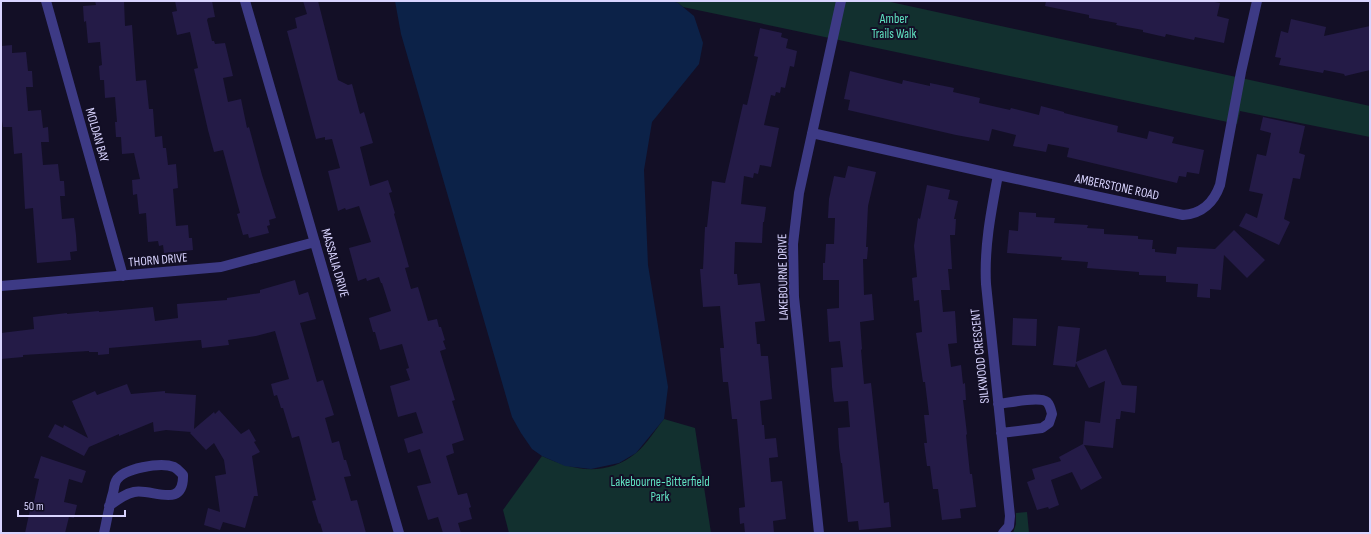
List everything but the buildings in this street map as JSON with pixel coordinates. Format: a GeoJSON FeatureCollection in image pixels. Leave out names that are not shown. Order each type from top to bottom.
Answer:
{"type":"FeatureCollection","features":[{"type":"Feature","properties":{"kind":"street","name":"MOLDAN BAY"},"geometry":{"type":"LineString","coordinates":[[46,1],[123,276]]}},
{"type":"Feature","properties":{"kind":"street","name":"MASSALIA DRIVE"},"geometry":{"type":"LineString","coordinates":[[245,1],[399,533]]}},
{"type":"Feature","properties":{"kind":"street","name":"LAKEBOURNE DRIVE"},"geometry":{"type":"LineString","coordinates":[[819,533],[794,297],[793,244],[799,193],[841,1]]}},
{"type":"Feature","properties":{"kind":"street","name":"AMBERSTONE ROAD"},"geometry":{"type":"LineString","coordinates":[[812,133],[1183,215],[1194,213],[1206,207],[1215,197],[1220,185],[1240,72],[1257,1]]}},
{"type":"Feature","properties":{"kind":"street","name":"SILKWOOD CRESCENT"},"geometry":{"type":"LineString","coordinates":[[998,175],[987,232],[985,265],[1010,516],[1009,526],[1003,533]]}},
{"type":"Feature","properties":{"kind":"street","name":"THORN DRIVE"},"geometry":{"type":"LineString","coordinates":[[1,286],[221,267],[315,242]]}},
{"type":"Feature","properties":{"kind":"street"},"geometry":{"type":"LineString","coordinates":[[998,404],[1042,400],[1048,404],[1052,414],[1049,423],[1042,428],[1001,433]]}},
{"type":"Feature","properties":{"kind":"street"},"geometry":{"type":"LineString","coordinates":[[104,533],[109,506],[116,482],[121,475],[145,467],[170,466],[176,467],[183,475],[182,486],[178,492],[171,496],[148,492],[135,492],[123,496],[109,506]]}},
{"type":"Feature","properties":{"kind":"green space","name":"Amber Trails Walk"},"geometry":{"type":"Polygon","coordinates":[[[672,1],[886,1],[1370,106],[1370,137],[1240,111],[1237,124],[683,7],[672,1]]]}},
{"type":"Feature","properties":{"kind":"green space","name":"Lakebourne-Bitterfield Park"},"geometry":{"type":"Polygon","coordinates":[[[664,419],[695,428],[711,533],[509,533],[503,510],[542,456],[578,468],[590,469],[613,466],[625,461],[636,453],[664,419]]]}},
{"type":"Feature","properties":{"kind":"green space"},"geometry":{"type":"Polygon","coordinates":[[[1027,512],[1029,533],[1013,533],[1016,524],[1016,513],[1027,512]]]}},
{"type":"Feature","properties":{"kind":"water"},"geometry":{"type":"Polygon","coordinates":[[[395,1],[672,1],[678,3],[694,16],[703,43],[699,64],[652,122],[644,170],[648,265],[668,387],[664,419],[636,453],[619,463],[591,469],[565,466],[542,456],[532,449],[512,417],[401,34],[395,1]]]}}]}
